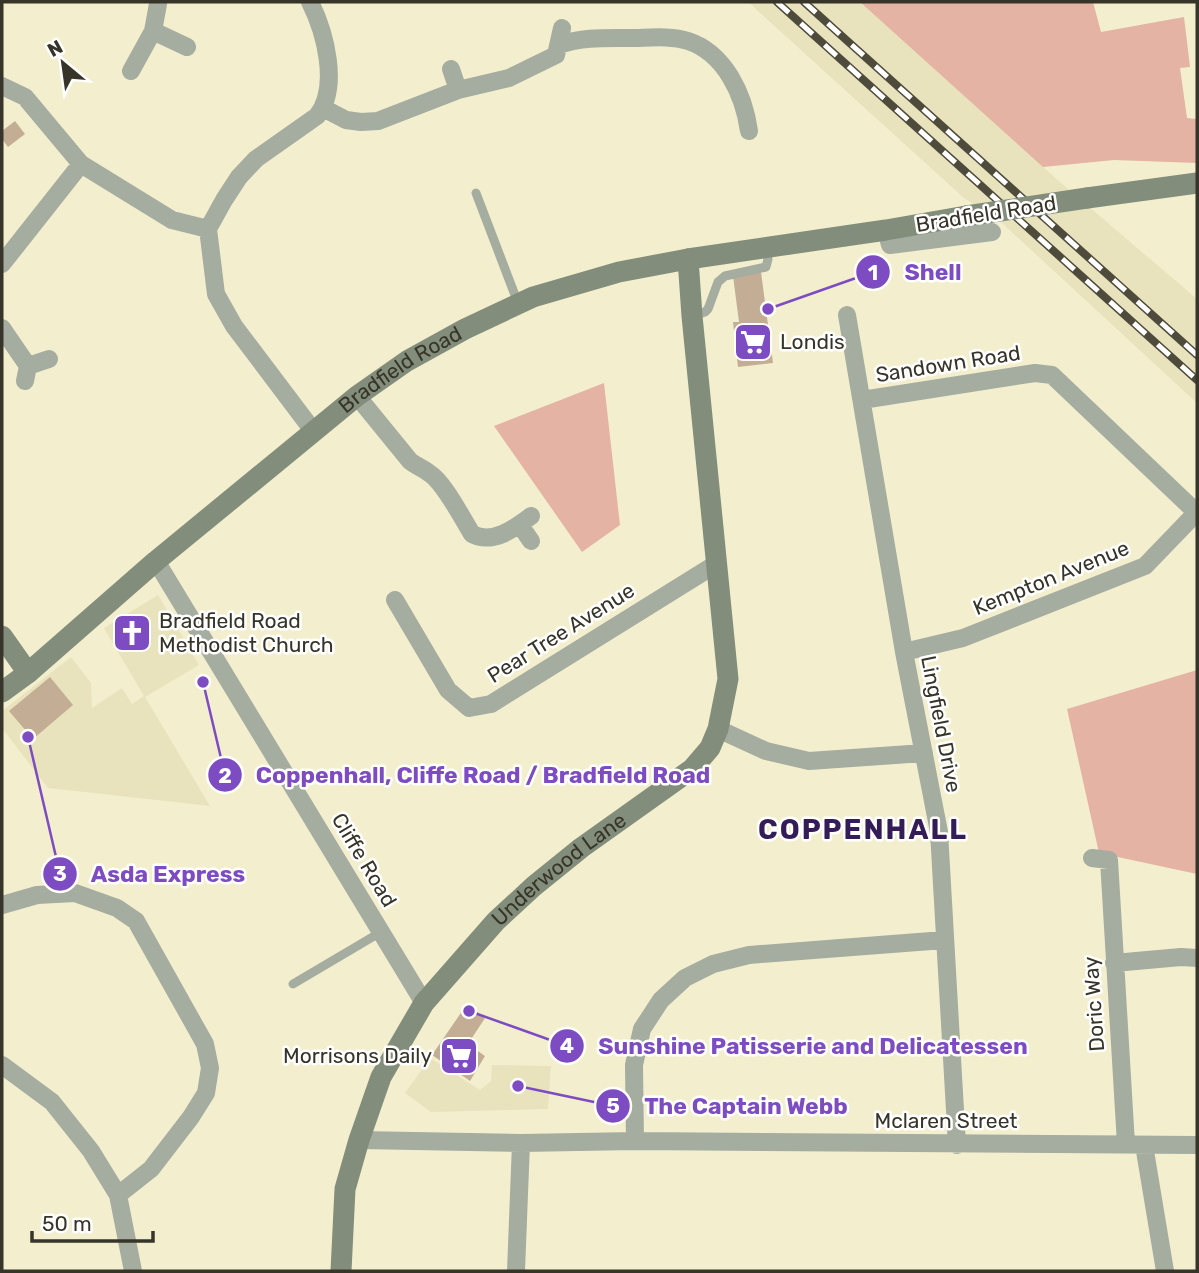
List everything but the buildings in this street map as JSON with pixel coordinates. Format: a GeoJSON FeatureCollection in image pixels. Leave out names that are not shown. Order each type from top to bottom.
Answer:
{"type":"FeatureCollection","features":[{"type":"Feature","properties":{"kind":"main road","name":"Bradfield Road"},"geometry":{"type":"LineString","coordinates":[[2,692],[357,396],[407,361],[465,329],[533,297],[619,272],[688,259],[1197,183]]}},
{"type":"Feature","properties":{"kind":"main road","name":"Underwood Lane"},"geometry":{"type":"LineString","coordinates":[[341,1271],[345,1189],[359,1140],[381,1077],[425,1003],[496,921],[534,886],[581,848],[692,769],[710,748],[718,729],[728,679],[688,259]]}},
{"type":"Feature","properties":{"kind":"main road"},"geometry":{"type":"LineString","coordinates":[[2,636],[28,673]]}},
{"type":"Feature","properties":{"kind":"street"},"geometry":{"type":"LineString","coordinates":[[310,2],[324,37],[327,55],[326,96],[323,107],[317,116],[256,159],[239,177],[208,229],[216,294],[234,326],[314,432]]}},
{"type":"Feature","properties":{"kind":"street"},"geometry":{"type":"LineString","coordinates":[[131,71],[153,31],[161,3]]}},
{"type":"Feature","properties":{"kind":"street"},"geometry":{"type":"LineString","coordinates":[[153,31],[187,47]]}},
{"type":"Feature","properties":{"kind":"street"},"geometry":{"type":"LineString","coordinates":[[323,107],[346,120],[378,121],[458,90],[509,78],[556,55],[560,36],[663,38],[686,40],[704,48],[716,59],[740,93],[749,131]]}},
{"type":"Feature","properties":{"kind":"street"},"geometry":{"type":"LineString","coordinates":[[451,69],[458,90]]}},
{"type":"Feature","properties":{"kind":"street"},"geometry":{"type":"LineString","coordinates":[[2,86],[25,97],[81,164],[172,220],[208,229]]}},
{"type":"Feature","properties":{"kind":"street"},"geometry":{"type":"LineString","coordinates":[[2,264],[81,164]]}},
{"type":"Feature","properties":{"kind":"street","name":"Bradfield Road"},"geometry":{"type":"LineString","coordinates":[[886,230],[890,246],[992,232]]}},
{"type":"Feature","properties":{"kind":"street","name":"Lingfield Drive"},"geometry":{"type":"LineString","coordinates":[[847,315],[904,652],[939,832],[957,1145]]}},
{"type":"Feature","properties":{"kind":"street"},"geometry":{"type":"LineString","coordinates":[[2,328],[26,374],[49,359]]}},
{"type":"Feature","properties":{"kind":"street","name":"Sandown Road"},"geometry":{"type":"LineString","coordinates":[[862,400],[1035,373],[1052,375],[1197,513]]}},
{"type":"Feature","properties":{"kind":"street"},"geometry":{"type":"LineString","coordinates":[[357,396],[410,461],[430,473],[440,484],[472,534],[478,537],[495,536],[506,533],[525,520],[531,541]]}},
{"type":"Feature","properties":{"kind":"street","name":"Kempton Avenue"},"geometry":{"type":"LineString","coordinates":[[904,652],[963,638],[1145,566],[1197,513]]}},
{"type":"Feature","properties":{"kind":"street","name":"Cliffe Road"},"geometry":{"type":"LineString","coordinates":[[156,561],[425,1003]]}},
{"type":"Feature","properties":{"kind":"street","name":"Pear Tree Avenue"},"geometry":{"type":"LineString","coordinates":[[396,600],[448,690],[469,708],[491,704],[716,564]]}},
{"type":"Feature","properties":{"kind":"street"},"geometry":{"type":"LineString","coordinates":[[718,729],[766,751],[809,761],[924,752]]}},
{"type":"Feature","properties":{"kind":"street","name":"Doric Way"},"geometry":{"type":"LineString","coordinates":[[1128,860],[1101,860],[1135,1145],[1165,1271]]}},
{"type":"Feature","properties":{"kind":"street"},"geometry":{"type":"LineString","coordinates":[[2,905],[37,895],[75,893],[117,908],[136,921],[205,1044],[210,1068],[206,1093],[151,1169],[118,1195]]}},
{"type":"Feature","properties":{"kind":"street"},"geometry":{"type":"LineString","coordinates":[[635,1141],[634,1065],[642,1029],[662,1000],[685,978],[713,964],[749,955],[944,940]]}},
{"type":"Feature","properties":{"kind":"street"},"geometry":{"type":"LineString","coordinates":[[1114,963],[1197,958]]}},
{"type":"Feature","properties":{"kind":"street"},"geometry":{"type":"LineString","coordinates":[[2,1065],[52,1102],[92,1151],[118,1195],[133,1271]]}},
{"type":"Feature","properties":{"kind":"street","name":"Mclaren Street"},"geometry":{"type":"LineString","coordinates":[[359,1140],[1197,1145]]}},
{"type":"Feature","properties":{"kind":"street"},"geometry":{"type":"LineString","coordinates":[[516,1271],[522,1143]]}},
{"type":"Feature","properties":{"kind":"lane"},"geometry":{"type":"LineString","coordinates":[[476,193],[518,304]]}},
{"type":"Feature","properties":{"kind":"lane"},"geometry":{"type":"LineString","coordinates":[[692,316],[708,309],[718,282],[724,276],[766,267],[766,248]]}},
{"type":"Feature","properties":{"kind":"lane"},"geometry":{"type":"LineString","coordinates":[[293,985],[381,932]]}},
{"type":"Feature","properties":{"kind":"shaded area"},"geometry":{"type":"Polygon","coordinates":[[[748,2],[860,2],[1060,182],[1197,299],[1197,403],[1003,224],[964,198],[748,2]]]}},
{"type":"Feature","properties":{"kind":"shaded area"},"geometry":{"type":"Polygon","coordinates":[[[860,2],[1093,2],[1101,32],[1184,17],[1190,67],[1180,68],[1187,118],[1197,119],[1197,163],[1114,160],[1043,167],[860,2]]]}},
{"type":"Feature","properties":{"kind":"shaded area"},"geometry":{"type":"Polygon","coordinates":[[[604,383],[620,525],[582,552],[494,426],[604,383]]]}},
{"type":"Feature","properties":{"kind":"shaded area"},"geometry":{"type":"Polygon","coordinates":[[[158,595],[199,665],[145,697],[210,806],[48,788],[2,728],[2,711],[71,657],[91,683],[92,708],[122,688],[132,704],[144,696],[104,628],[158,595]]]}},
{"type":"Feature","properties":{"kind":"shaded area"},"geometry":{"type":"Polygon","coordinates":[[[1197,670],[1197,874],[1099,853],[1067,709],[1197,670]]]}},
{"type":"Feature","properties":{"kind":"shaded area"},"geometry":{"type":"Polygon","coordinates":[[[430,1058],[480,1090],[491,1081],[492,1065],[551,1066],[548,1109],[431,1112],[405,1093],[430,1058]]]}},
{"type":"Feature","properties":{"kind":"railway"},"geometry":{"type":"LineString","coordinates":[[777,2],[1197,380]]}},
{"type":"Feature","properties":{"kind":"railway"},"geometry":{"type":"LineString","coordinates":[[804,2],[1197,355]]}},
{"type":"Feature","properties":{"kind":"place","name":"Shell"},"geometry":{"type":"Point","coordinates":[768,309]}},
{"type":"Feature","properties":{"kind":"place","name":"Londis"},"geometry":{"type":"Point","coordinates":[753,342]}},
{"type":"Feature","properties":{"kind":"place","name":"Bradfield Road Methodist Church"},"geometry":{"type":"Point","coordinates":[132,633]}},
{"type":"Feature","properties":{"kind":"place","name":"Coppenhall, Cliffe Road / Bradfield Road"},"geometry":{"type":"Point","coordinates":[203,682]}},
{"type":"Feature","properties":{"kind":"place","name":"Asda Express"},"geometry":{"type":"Point","coordinates":[28,737]}},
{"type":"Feature","properties":{"kind":"place","name":"Sunshine Patisserie and Delicatessen"},"geometry":{"type":"Point","coordinates":[469,1011]}},
{"type":"Feature","properties":{"kind":"place","name":"Morrisons Daily"},"geometry":{"type":"Point","coordinates":[459,1056]}},
{"type":"Feature","properties":{"kind":"place","name":"The Captain Webb"},"geometry":{"type":"Point","coordinates":[518,1086]}},
{"type":"Feature","properties":{"kind":"district","name":"COPPENHALL"},"geometry":{"type":"Point","coordinates":[863,829]}}]}
